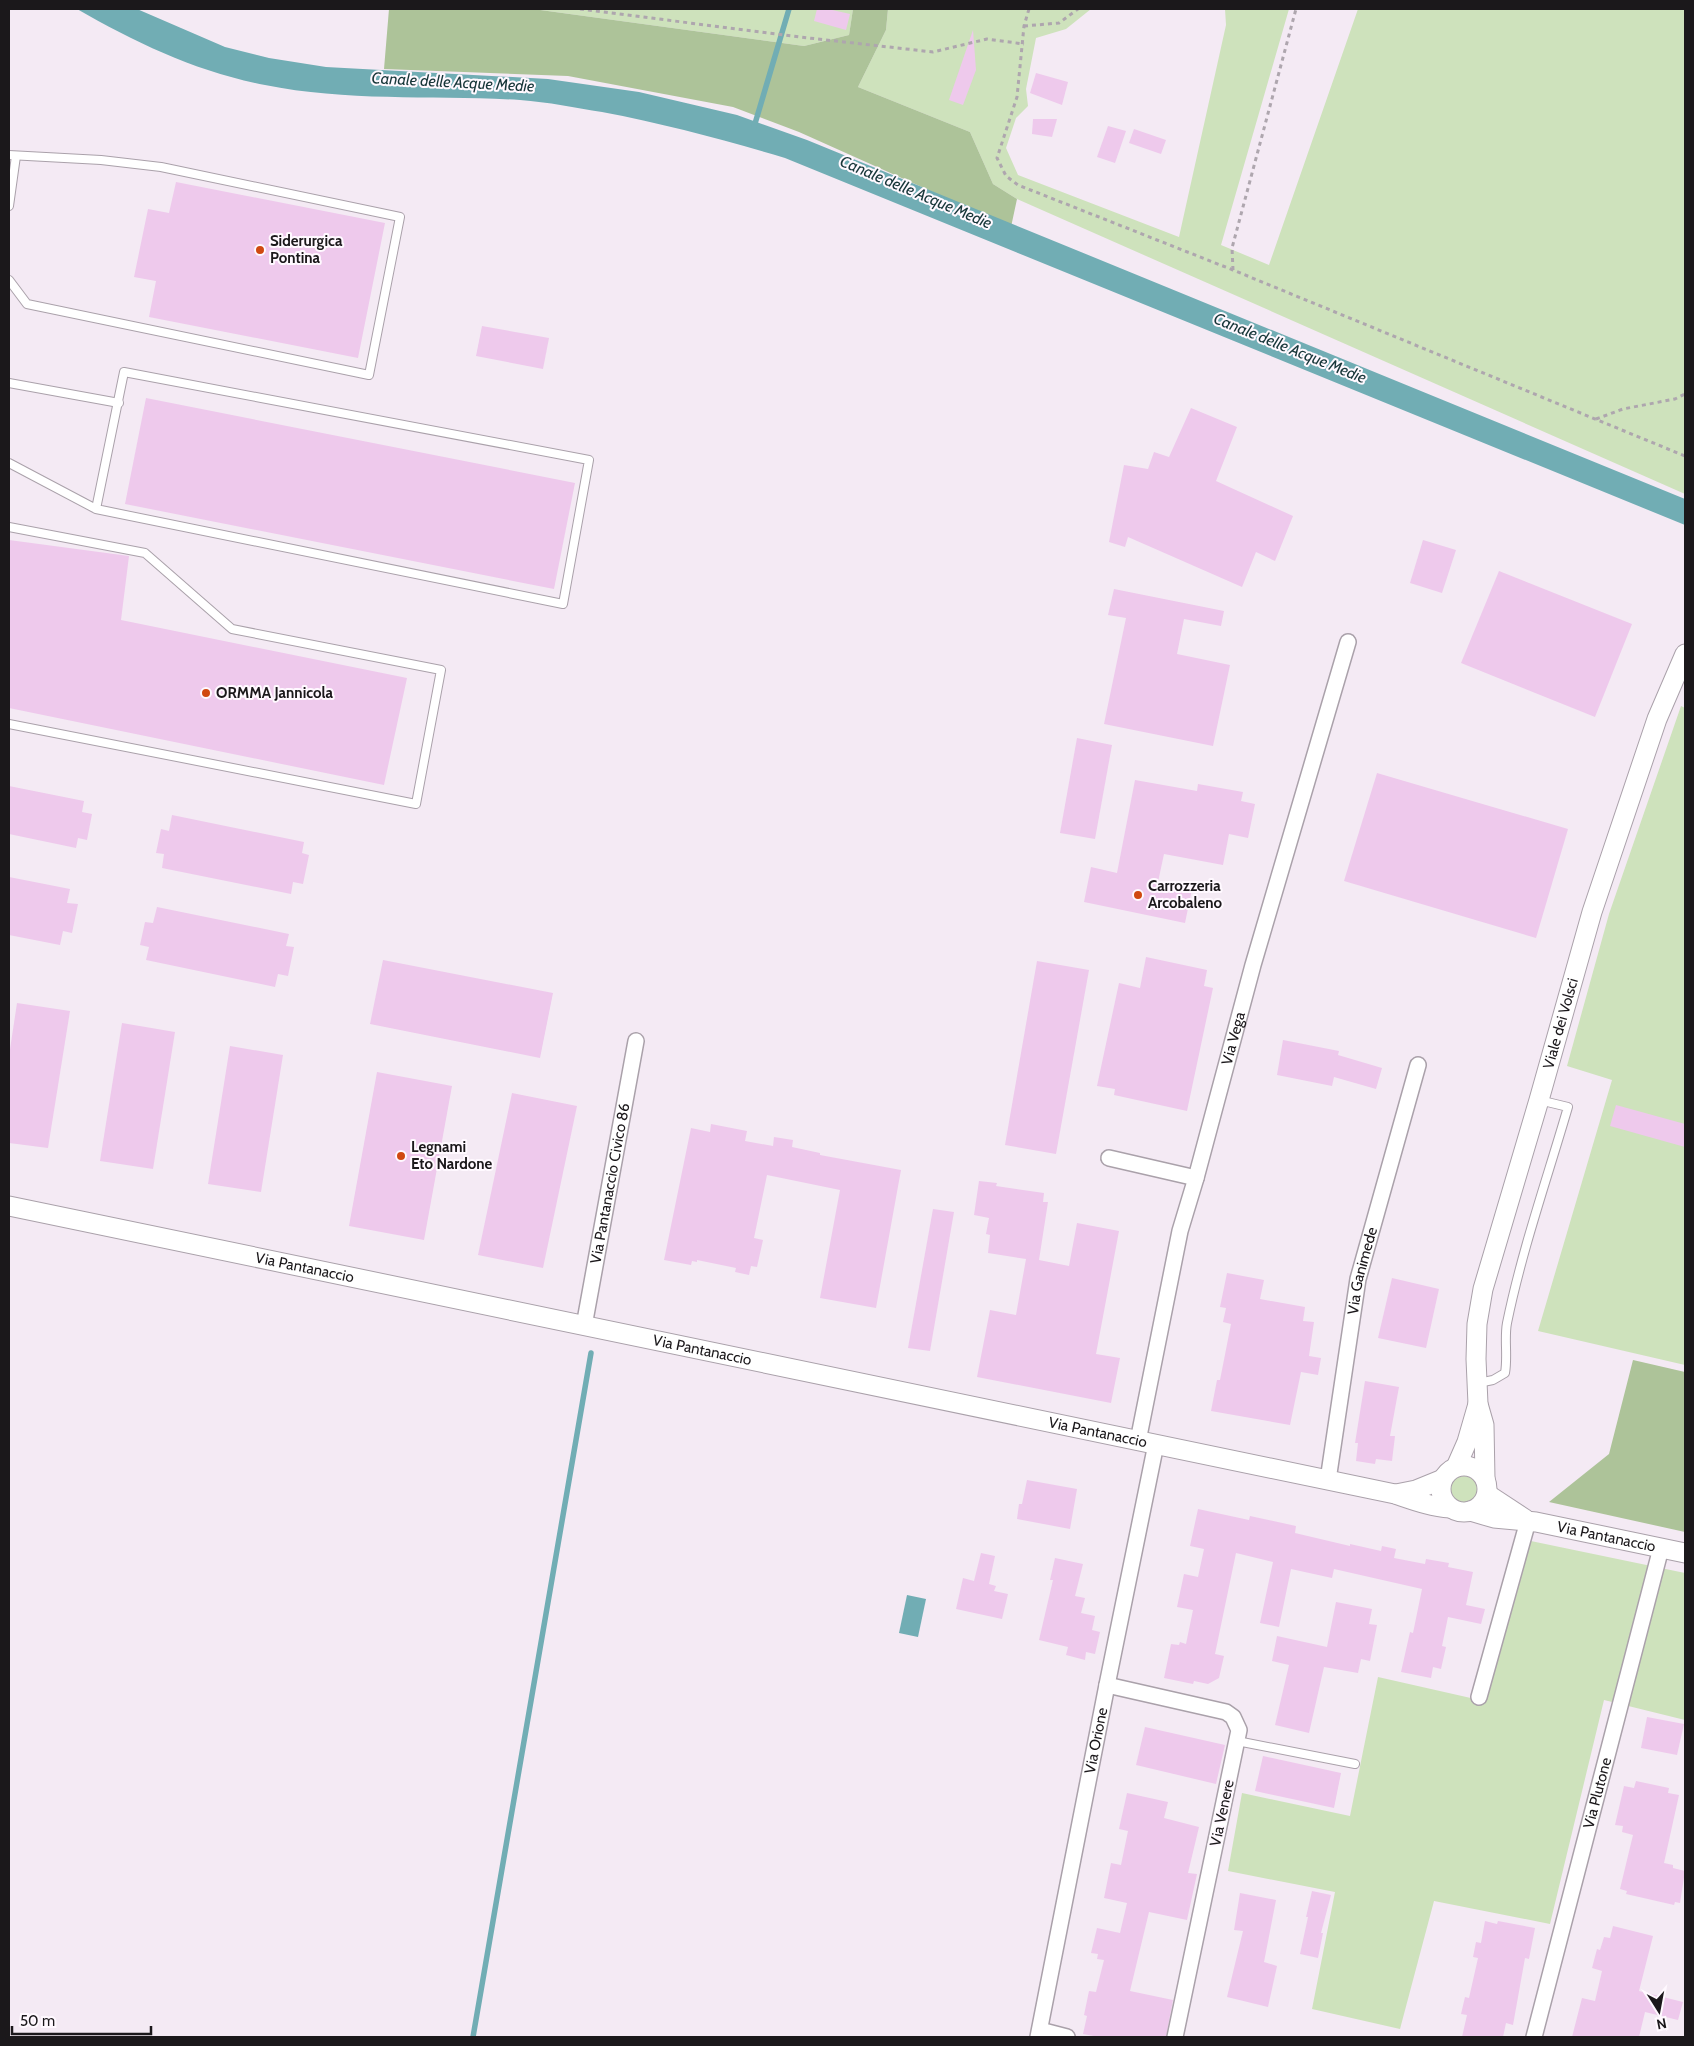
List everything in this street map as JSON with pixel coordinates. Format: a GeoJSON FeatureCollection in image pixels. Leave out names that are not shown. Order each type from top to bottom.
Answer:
{"type":"FeatureCollection","features":[{"type":"Feature","properties":{"kind":"street","name":"Via Vega"},"geometry":{"type":"LineString","coordinates":[[1138,1440],[1180,1231],[1196,1178],[1252,965],[1348,642]]}},
{"type":"Feature","properties":{"kind":"street","name":"Viale dei Volsci"},"geometry":{"type":"LineString","coordinates":[[1486,1486],[1484,1425],[1478,1404],[1476,1340],[1483,1289],[1595,902],[1660,710],[1685,654]]}},
{"type":"Feature","properties":{"kind":"street","name":"Via Pantanaccio Civico 86"},"geometry":{"type":"LineString","coordinates":[[584,1326],[636,1041]]}},
{"type":"Feature","properties":{"kind":"street","name":"Via Ganimede"},"geometry":{"type":"LineString","coordinates":[[1328,1480],[1358,1279],[1418,1064]]}},
{"type":"Feature","properties":{"kind":"street"},"geometry":{"type":"LineString","coordinates":[[1108,1158],[1196,1178]]}},
{"type":"Feature","properties":{"kind":"street","name":"Via Pantanaccio"},"geometry":{"type":"LineString","coordinates":[[9,1206],[1138,1440],[1395,1494],[1417,1502],[1450,1508]]}},
{"type":"Feature","properties":{"kind":"street","name":"Viale dei Volsci"},"geometry":{"type":"LineString","coordinates":[[1449,1473],[1467,1442],[1478,1404]]}},
{"type":"Feature","properties":{"kind":"street","name":"Via Orione"},"geometry":{"type":"LineString","coordinates":[[1039,2034],[1156,1444]]}},
{"type":"Feature","properties":{"kind":"street"},"geometry":{"type":"LineString","coordinates":[[1462,1466],[1476,1468],[1486,1486],[1481,1505],[1470,1511],[1456,1511],[1450,1508],[1441,1495],[1449,1473],[1462,1466]]}},
{"type":"Feature","properties":{"kind":"street","name":"Via Pantanaccio"},"geometry":{"type":"LineString","coordinates":[[1395,1494],[1416,1490],[1449,1473]]}},
{"type":"Feature","properties":{"kind":"street","name":"Via Pantanaccio"},"geometry":{"type":"LineString","coordinates":[[1486,1486],[1528,1520]]}},
{"type":"Feature","properties":{"kind":"street","name":"Via Pantanaccio"},"geometry":{"type":"LineString","coordinates":[[1470,1511],[1494,1518],[1528,1520],[1685,1553]]}},
{"type":"Feature","properties":{"kind":"street"},"geometry":{"type":"LineString","coordinates":[[1479,1696],[1528,1520]]}},
{"type":"Feature","properties":{"kind":"street","name":"Via Plutone"},"geometry":{"type":"LineString","coordinates":[[1534,2037],[1661,1548]]}},
{"type":"Feature","properties":{"kind":"street","name":"Via Venere"},"geometry":{"type":"LineString","coordinates":[[1107,1685],[1230,1714],[1238,1725],[1237,1741],[1175,2037]]}},
{"type":"Feature","properties":{"kind":"street"},"geometry":{"type":"LineString","coordinates":[[1039,2034],[1067,2037]]}},
{"type":"Feature","properties":{"kind":"lane"},"geometry":{"type":"LineString","coordinates":[[9,206],[13,156],[101,160],[160,167],[400,217],[369,375],[27,304],[9,280]]}},
{"type":"Feature","properties":{"kind":"lane"},"geometry":{"type":"LineString","coordinates":[[9,463],[96,509],[563,604],[589,460],[124,372],[96,509]]}},
{"type":"Feature","properties":{"kind":"lane"},"geometry":{"type":"LineString","coordinates":[[9,383],[118,402]]}},
{"type":"Feature","properties":{"kind":"lane"},"geometry":{"type":"LineString","coordinates":[[9,527],[145,553],[232,629],[441,670],[416,804],[9,724]]}},
{"type":"Feature","properties":{"kind":"lane"},"geometry":{"type":"LineString","coordinates":[[1478,1383],[1493,1380],[1505,1373],[1507,1361],[1506,1326],[1568,1107],[1539,1100]]}},
{"type":"Feature","properties":{"kind":"lane"},"geometry":{"type":"LineString","coordinates":[[1237,1741],[1355,1764]]}},
{"type":"Feature","properties":{"kind":"path"},"geometry":{"type":"LineString","coordinates":[[580,9],[933,52],[987,39],[1024,44]]}},
{"type":"Feature","properties":{"kind":"path"},"geometry":{"type":"LineString","coordinates":[[1029,9],[1024,26],[1024,44],[1017,97],[997,158],[1006,176],[1018,184],[1233,270],[1685,456]]}},
{"type":"Feature","properties":{"kind":"path"},"geometry":{"type":"LineString","coordinates":[[1024,26],[1058,23],[1078,9]]}},
{"type":"Feature","properties":{"kind":"path"},"geometry":{"type":"LineString","coordinates":[[1233,270],[1232,248],[1296,9]]}},
{"type":"Feature","properties":{"kind":"path"},"geometry":{"type":"LineString","coordinates":[[1596,419],[1623,409],[1675,399],[1685,394]]}},
{"type":"Feature","properties":{"kind":"green space"},"geometry":{"type":"Polygon","coordinates":[[[389,9],[533,9],[804,46],[849,35],[853,9],[888,9],[886,30],[858,87],[970,132],[993,184],[1017,199],[1011,227],[799,132],[733,107],[568,76],[384,69],[389,9]]]}},
{"type":"Feature","properties":{"kind":"green space"},"geometry":{"type":"Polygon","coordinates":[[[533,9],[853,9],[849,35],[804,46],[533,9]]]}},
{"type":"Feature","properties":{"kind":"green space"},"geometry":{"type":"Polygon","coordinates":[[[888,9],[1091,9],[1066,29],[1036,38],[1026,89],[1028,106],[1016,118],[1006,148],[1018,175],[1179,237],[1226,25],[1225,9],[1289,9],[1221,245],[1269,265],[1358,9],[1685,9],[1685,494],[1017,199],[993,184],[970,132],[858,87],[886,30],[888,9]]]}},
{"type":"Feature","properties":{"kind":"green space"},"geometry":{"type":"Polygon","coordinates":[[[1681,706],[1685,708],[1685,1365],[1538,1331],[1612,1080],[1567,1066],[1609,914],[1681,706]]]}},
{"type":"Feature","properties":{"kind":"green space"},"geometry":{"type":"Polygon","coordinates":[[[1633,1360],[1685,1372],[1685,1532],[1549,1502],[1609,1454],[1633,1360]]]}},
{"type":"Feature","properties":{"kind":"green space"},"geometry":{"type":"Polygon","coordinates":[[[1464,1476],[1474,1480],[1478,1490],[1474,1500],[1464,1504],[1454,1500],[1450,1490],[1454,1480],[1464,1476]]]}},
{"type":"Feature","properties":{"kind":"green space"},"geometry":{"type":"Polygon","coordinates":[[[1526,1540],[1685,1573],[1685,1720],[1604,1700],[1550,1924],[1434,1901],[1400,2029],[1312,2009],[1335,1892],[1228,1871],[1242,1793],[1350,1816],[1378,1677],[1484,1701],[1526,1540]]]}},
{"type":"Feature","properties":{"kind":"water","name":"Canale delle Acque Medie"},"geometry":{"type":"Polygon","coordinates":[[[77,9],[137,9],[225,47],[269,58],[326,67],[548,79],[639,92],[737,115],[807,140],[1685,499],[1685,525],[785,158],[649,122],[541,102],[360,96],[328,94],[265,85],[215,72],[168,55],[144,45],[77,9]]]}},
{"type":"Feature","properties":{"kind":"water"},"geometry":{"type":"Polygon","coordinates":[[[907,1595],[926,1599],[918,1637],[899,1633],[907,1595]]]}},
{"type":"Feature","properties":{"kind":"building"},"geometry":{"type":"Polygon","coordinates":[[[817,9],[828,9],[850,14],[846,30],[814,21],[817,9]]]}},
{"type":"Feature","properties":{"kind":"building"},"geometry":{"type":"Polygon","coordinates":[[[973,30],[976,70],[963,105],[949,100],[973,30]]]}},
{"type":"Feature","properties":{"kind":"building"},"geometry":{"type":"Polygon","coordinates":[[[1036,73],[1068,82],[1062,105],[1030,93],[1036,73]]]}},
{"type":"Feature","properties":{"kind":"building"},"geometry":{"type":"Polygon","coordinates":[[[1033,119],[1057,119],[1052,137],[1032,134],[1033,119]]]}},
{"type":"Feature","properties":{"kind":"building"},"geometry":{"type":"Polygon","coordinates":[[[1108,126],[1126,131],[1115,163],[1097,157],[1108,126]]]}},
{"type":"Feature","properties":{"kind":"building"},"geometry":{"type":"Polygon","coordinates":[[[1134,129],[1166,140],[1161,154],[1129,143],[1134,129]]]}},
{"type":"Feature","properties":{"kind":"building","name":"Siderurgica Pontina"},"geometry":{"type":"Polygon","coordinates":[[[176,182],[385,223],[358,358],[149,317],[156,281],[134,277],[148,209],[169,213],[176,182]]]}},
{"type":"Feature","properties":{"kind":"building"},"geometry":{"type":"Polygon","coordinates":[[[482,326],[549,338],[543,369],[476,356],[482,326]]]}},
{"type":"Feature","properties":{"kind":"building"},"geometry":{"type":"Polygon","coordinates":[[[146,398],[575,483],[554,589],[125,504],[146,398]]]}},
{"type":"Feature","properties":{"kind":"building"},"geometry":{"type":"Polygon","coordinates":[[[1191,408],[1237,427],[1216,481],[1293,516],[1275,561],[1256,552],[1242,587],[1128,537],[1125,547],[1109,542],[1124,465],[1148,469],[1154,452],[1169,457],[1191,408]]]}},
{"type":"Feature","properties":{"kind":"building","name":"ORMMA Jannicola"},"geometry":{"type":"Polygon","coordinates":[[[9,540],[129,556],[121,620],[407,678],[384,785],[9,708],[9,540]]]}},
{"type":"Feature","properties":{"kind":"building"},"geometry":{"type":"Polygon","coordinates":[[[1423,540],[1456,550],[1442,593],[1410,583],[1423,540]]]}},
{"type":"Feature","properties":{"kind":"building"},"geometry":{"type":"Polygon","coordinates":[[[1499,571],[1632,624],[1595,717],[1461,663],[1499,571]]]}},
{"type":"Feature","properties":{"kind":"building"},"geometry":{"type":"Polygon","coordinates":[[[1114,589],[1224,611],[1221,626],[1184,619],[1177,654],[1230,665],[1213,746],[1104,724],[1126,618],[1108,615],[1114,589]]]}},
{"type":"Feature","properties":{"kind":"building"},"geometry":{"type":"Polygon","coordinates":[[[1077,738],[1112,745],[1095,839],[1060,833],[1077,738]]]}},
{"type":"Feature","properties":{"kind":"building"},"geometry":{"type":"Polygon","coordinates":[[[1377,773],[1568,829],[1536,938],[1344,881],[1377,773]]]}},
{"type":"Feature","properties":{"kind":"building"},"geometry":{"type":"Polygon","coordinates":[[[1135,780],[1197,791],[1198,784],[1243,792],[1241,801],[1255,804],[1248,838],[1229,834],[1223,865],[1164,854],[1158,882],[1192,889],[1185,923],[1084,902],[1091,867],[1117,873],[1135,780]]]}},
{"type":"Feature","properties":{"kind":"building"},"geometry":{"type":"Polygon","coordinates":[[[9,786],[84,801],[82,812],[92,814],[87,840],[78,838],[76,848],[9,834],[9,786]]]}},
{"type":"Feature","properties":{"kind":"building"},"geometry":{"type":"Polygon","coordinates":[[[172,815],[304,842],[302,853],[309,855],[303,884],[293,882],[291,894],[162,868],[164,854],[156,853],[161,829],[169,831],[172,815]]]}},
{"type":"Feature","properties":{"kind":"building"},"geometry":{"type":"Polygon","coordinates":[[[9,877],[70,889],[67,903],[78,904],[72,933],[63,931],[60,945],[9,935],[9,877]]]}},
{"type":"Feature","properties":{"kind":"building"},"geometry":{"type":"Polygon","coordinates":[[[157,907],[289,934],[286,946],[294,947],[288,976],[278,974],[275,987],[146,960],[149,947],[140,945],[145,922],[153,923],[157,907]]]}},
{"type":"Feature","properties":{"kind":"building"},"geometry":{"type":"Polygon","coordinates":[[[1146,957],[1207,970],[1204,986],[1213,988],[1187,1111],[1114,1095],[1115,1089],[1097,1086],[1119,983],[1140,988],[1146,957]]]}},
{"type":"Feature","properties":{"kind":"building"},"geometry":{"type":"Polygon","coordinates":[[[383,960],[553,993],[540,1058],[370,1024],[383,960]]]}},
{"type":"Feature","properties":{"kind":"building"},"geometry":{"type":"Polygon","coordinates":[[[1037,961],[1089,970],[1056,1154],[1005,1145],[1037,961]]]}},
{"type":"Feature","properties":{"kind":"building"},"geometry":{"type":"Polygon","coordinates":[[[17,1003],[70,1011],[48,1148],[9,1143],[9,1056],[17,1003]]]}},
{"type":"Feature","properties":{"kind":"building"},"geometry":{"type":"Polygon","coordinates":[[[122,1023],[175,1032],[153,1169],[100,1161],[122,1023]]]}},
{"type":"Feature","properties":{"kind":"building"},"geometry":{"type":"Polygon","coordinates":[[[1283,1040],[1339,1051],[1338,1055],[1382,1068],[1376,1089],[1334,1077],[1332,1086],[1277,1075],[1283,1040]]]}},
{"type":"Feature","properties":{"kind":"building"},"geometry":{"type":"Polygon","coordinates":[[[230,1046],[283,1055],[261,1192],[208,1184],[230,1046]]]}},
{"type":"Feature","properties":{"kind":"building","name":"Legnami Eto Nardone"},"geometry":{"type":"Polygon","coordinates":[[[377,1072],[452,1086],[424,1240],[349,1226],[377,1072]]]}},
{"type":"Feature","properties":{"kind":"building"},"geometry":{"type":"Polygon","coordinates":[[[512,1093],[577,1106],[543,1268],[478,1255],[512,1093]]]}},
{"type":"Feature","properties":{"kind":"building"},"geometry":{"type":"Polygon","coordinates":[[[1616,1105],[1685,1124],[1685,1147],[1610,1126],[1616,1105]]]}},
{"type":"Feature","properties":{"kind":"building"},"geometry":{"type":"Polygon","coordinates":[[[711,1124],[747,1131],[745,1141],[773,1146],[774,1137],[793,1140],[792,1147],[820,1153],[820,1155],[901,1170],[876,1308],[820,1298],[840,1190],[767,1175],[754,1238],[763,1240],[757,1267],[751,1266],[749,1275],[735,1272],[736,1268],[697,1260],[697,1262],[692,1261],[691,1265],[664,1260],[691,1128],[710,1132],[711,1124]]]}},
{"type":"Feature","properties":{"kind":"building"},"geometry":{"type":"Polygon","coordinates":[[[979,1181],[997,1183],[996,1186],[1044,1193],[1043,1202],[1048,1202],[1039,1260],[1069,1266],[1077,1223],[1119,1231],[1096,1354],[1120,1358],[1111,1403],[977,1377],[990,1310],[1016,1315],[1026,1259],[988,1253],[990,1235],[986,1234],[989,1218],[974,1215],[979,1181]]]}},
{"type":"Feature","properties":{"kind":"building"},"geometry":{"type":"Polygon","coordinates":[[[933,1209],[954,1212],[930,1351],[908,1348],[933,1209]]]}},
{"type":"Feature","properties":{"kind":"building"},"geometry":{"type":"Polygon","coordinates":[[[1227,1273],[1264,1280],[1260,1299],[1305,1307],[1303,1321],[1314,1322],[1309,1356],[1321,1358],[1318,1375],[1301,1372],[1290,1425],[1211,1411],[1217,1380],[1220,1380],[1231,1324],[1223,1322],[1226,1308],[1220,1307],[1227,1273]]]}},
{"type":"Feature","properties":{"kind":"building"},"geometry":{"type":"Polygon","coordinates":[[[1392,1278],[1439,1289],[1426,1348],[1378,1338],[1392,1278]]]}},
{"type":"Feature","properties":{"kind":"building"},"geometry":{"type":"Polygon","coordinates":[[[1365,1381],[1399,1387],[1390,1436],[1395,1436],[1392,1461],[1376,1459],[1375,1464],[1356,1461],[1358,1443],[1355,1443],[1365,1381]]]}},
{"type":"Feature","properties":{"kind":"building"},"geometry":{"type":"Polygon","coordinates":[[[1027,1480],[1077,1489],[1070,1529],[1017,1519],[1019,1504],[1022,1504],[1027,1480]]]}},
{"type":"Feature","properties":{"kind":"building"},"geometry":{"type":"Polygon","coordinates":[[[1198,1509],[1249,1520],[1250,1516],[1296,1526],[1295,1533],[1381,1551],[1382,1546],[1396,1549],[1394,1558],[1425,1564],[1426,1559],[1449,1563],[1448,1567],[1473,1572],[1466,1605],[1485,1609],[1481,1624],[1448,1617],[1442,1646],[1446,1647],[1441,1669],[1433,1667],[1431,1678],[1401,1672],[1410,1632],[1413,1633],[1422,1589],[1334,1569],[1332,1578],[1291,1569],[1279,1627],[1260,1623],[1273,1562],[1236,1553],[1215,1654],[1224,1656],[1219,1678],[1208,1684],[1194,1681],[1193,1684],[1164,1678],[1171,1644],[1179,1645],[1180,1642],[1186,1644],[1193,1610],[1177,1607],[1184,1574],[1198,1577],[1204,1549],[1190,1546],[1198,1509]]]}},
{"type":"Feature","properties":{"kind":"building"},"geometry":{"type":"Polygon","coordinates":[[[981,1553],[995,1556],[989,1584],[996,1586],[994,1591],[1008,1594],[1002,1619],[956,1609],[963,1578],[974,1581],[981,1553]]]}},
{"type":"Feature","properties":{"kind":"building"},"geometry":{"type":"Polygon","coordinates":[[[1055,1558],[1083,1564],[1075,1596],[1085,1598],[1081,1613],[1095,1616],[1092,1630],[1100,1632],[1095,1654],[1086,1652],[1085,1660],[1066,1655],[1068,1647],[1039,1640],[1053,1580],[1050,1580],[1055,1558]]]}},
{"type":"Feature","properties":{"kind":"building"},"geometry":{"type":"Polygon","coordinates":[[[1336,1602],[1372,1609],[1369,1624],[1377,1625],[1370,1661],[1361,1659],[1358,1673],[1324,1667],[1309,1733],[1275,1725],[1289,1665],[1272,1661],[1277,1636],[1327,1647],[1336,1602]]]}},
{"type":"Feature","properties":{"kind":"building"},"geometry":{"type":"Polygon","coordinates":[[[1647,1717],[1684,1724],[1677,1755],[1641,1748],[1647,1717]]]}},
{"type":"Feature","properties":{"kind":"building"},"geometry":{"type":"Polygon","coordinates":[[[1145,1727],[1225,1745],[1216,1784],[1136,1765],[1145,1727]]]}},
{"type":"Feature","properties":{"kind":"building"},"geometry":{"type":"Polygon","coordinates":[[[1263,1756],[1341,1773],[1334,1808],[1255,1791],[1263,1756]]]}},
{"type":"Feature","properties":{"kind":"building"},"geometry":{"type":"Polygon","coordinates":[[[1636,1781],[1669,1788],[1668,1793],[1679,1795],[1664,1863],[1685,1871],[1680,1903],[1675,1902],[1674,1905],[1626,1894],[1627,1891],[1620,1889],[1633,1835],[1622,1832],[1623,1826],[1615,1825],[1624,1786],[1634,1788],[1636,1781]]]}},
{"type":"Feature","properties":{"kind":"building"},"geometry":{"type":"Polygon","coordinates":[[[1127,1793],[1168,1802],[1164,1818],[1199,1827],[1188,1873],[1197,1874],[1187,1920],[1149,1912],[1130,1991],[1173,2000],[1166,2037],[1099,2037],[1083,2034],[1087,2016],[1084,2015],[1089,1991],[1096,1992],[1104,1960],[1097,1959],[1098,1954],[1091,1953],[1097,1928],[1120,1933],[1127,1903],[1104,1898],[1111,1863],[1121,1865],[1128,1831],[1119,1829],[1127,1793]]]}},
{"type":"Feature","properties":{"kind":"building"},"geometry":{"type":"Polygon","coordinates":[[[1312,1891],[1331,1895],[1321,1933],[1323,1933],[1318,1958],[1300,1954],[1312,1891]]]}},
{"type":"Feature","properties":{"kind":"building"},"geometry":{"type":"Polygon","coordinates":[[[1240,1893],[1276,1900],[1264,1962],[1277,1966],[1268,2007],[1227,1997],[1243,1931],[1234,1930],[1240,1893]]]}},
{"type":"Feature","properties":{"kind":"building"},"geometry":{"type":"Polygon","coordinates":[[[1485,1921],[1497,1924],[1498,1921],[1535,1928],[1529,1959],[1525,1958],[1513,2025],[1506,2023],[1503,2037],[1462,2037],[1467,2015],[1461,2014],[1465,1997],[1469,1998],[1478,1958],[1473,1957],[1476,1942],[1481,1943],[1485,1921]]]}},
{"type":"Feature","properties":{"kind":"building"},"geometry":{"type":"Polygon","coordinates":[[[1613,1926],[1653,1936],[1639,1991],[1683,2002],[1678,2020],[1645,2012],[1639,2037],[1572,2037],[1582,1998],[1595,2001],[1602,1971],[1592,1968],[1597,1949],[1600,1950],[1604,1937],[1610,1938],[1613,1926]]]}},
{"type":"Feature","properties":{"kind":"waterway"},"geometry":{"type":"LineString","coordinates":[[754,127],[789,9]]}},
{"type":"Feature","properties":{"kind":"waterway"},"geometry":{"type":"LineString","coordinates":[[473,2037],[591,1353]]}},
{"type":"Feature","properties":{"kind":"place","name":"Siderurgica Pontina"},"geometry":{"type":"Point","coordinates":[260,250]}},
{"type":"Feature","properties":{"kind":"place","name":"ORMMA Jannicola"},"geometry":{"type":"Point","coordinates":[206,693]}},
{"type":"Feature","properties":{"kind":"place","name":"Carrozzeria Arcobaleno"},"geometry":{"type":"Point","coordinates":[1138,895]}},
{"type":"Feature","properties":{"kind":"place","name":"Legnami Eto Nardone"},"geometry":{"type":"Point","coordinates":[401,1156]}}]}
